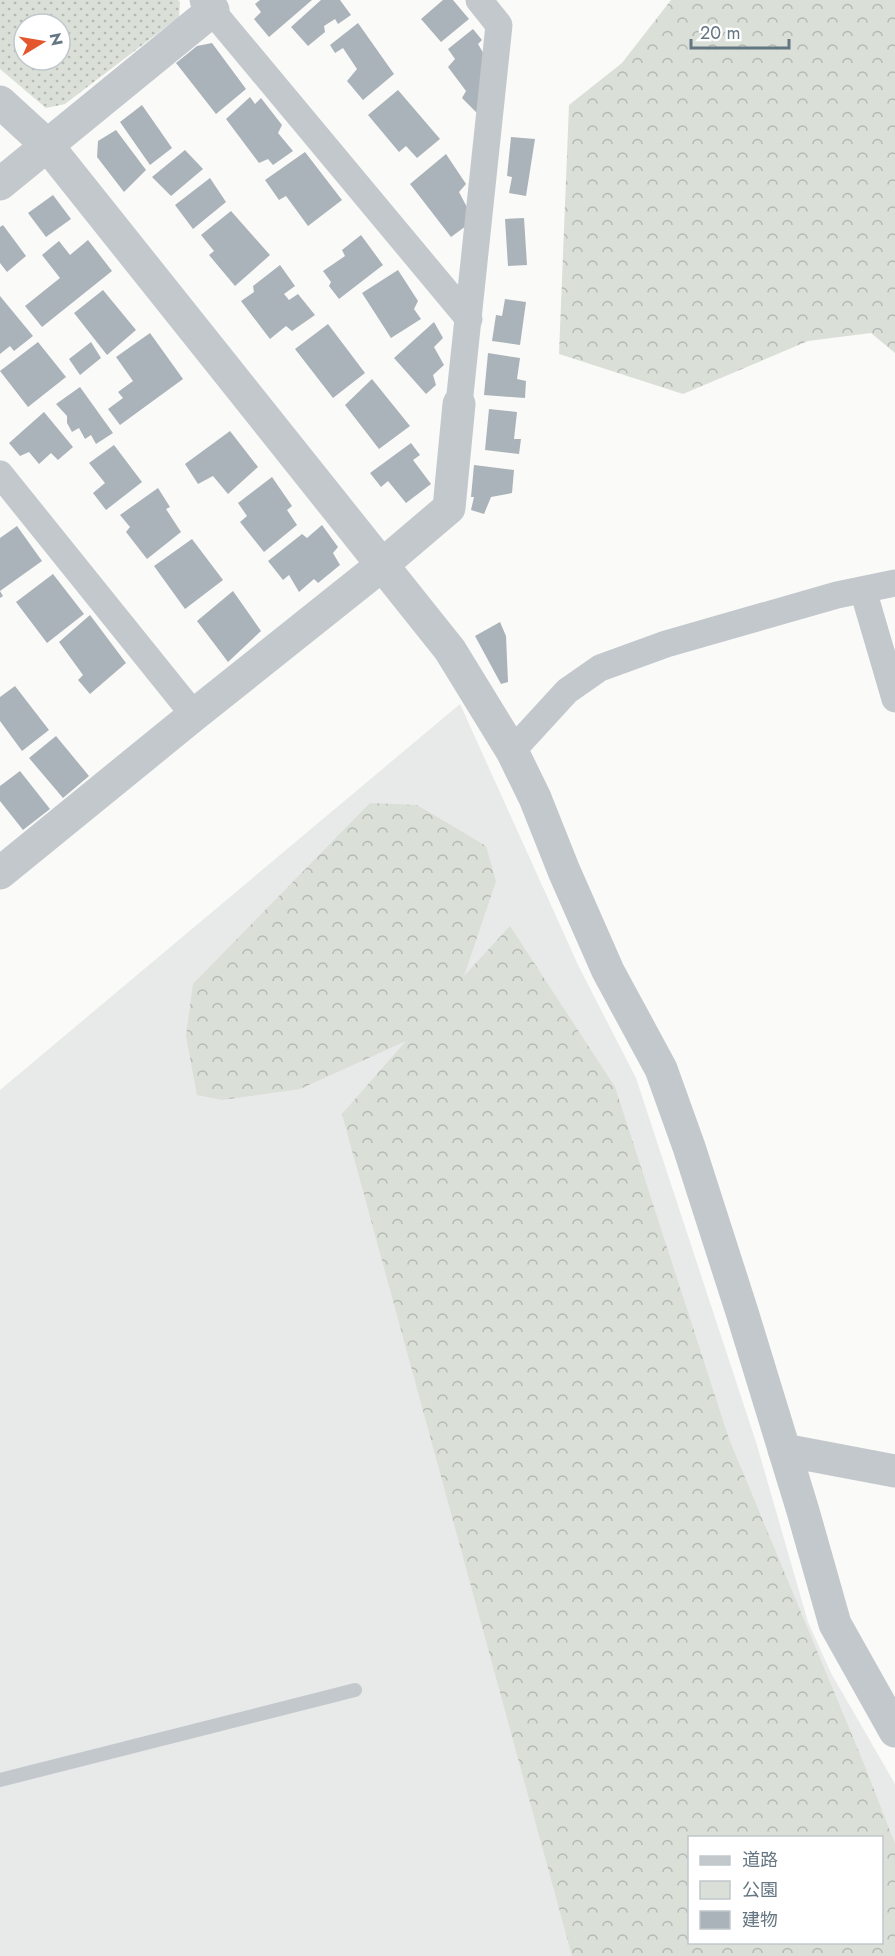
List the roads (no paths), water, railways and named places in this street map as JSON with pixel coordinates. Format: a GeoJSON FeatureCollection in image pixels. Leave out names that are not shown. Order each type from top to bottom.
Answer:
{"type":"FeatureCollection","features":[{"type":"Feature","properties":{"kind":"street"},"geometry":{"type":"LineString","coordinates":[[3,864],[382,565],[449,508],[499,25],[479,0]]}},
{"type":"Feature","properties":{"kind":"street"},"geometry":{"type":"LineString","coordinates":[[0,184],[214,3],[468,320]]}},
{"type":"Feature","properties":{"kind":"street"},"geometry":{"type":"LineString","coordinates":[[0,102],[47,145],[450,650],[512,751],[535,798],[608,971],[661,1069],[689,1147],[742,1312],[835,1624],[895,1731]]}},
{"type":"Feature","properties":{"kind":"street"},"geometry":{"type":"LineString","coordinates":[[0,474],[194,714]]}},
{"type":"Feature","properties":{"kind":"street"},"geometry":{"type":"LineString","coordinates":[[512,751],[567,691],[600,668],[666,644],[837,596],[895,583]]}},
{"type":"Feature","properties":{"kind":"street"},"geometry":{"type":"LineString","coordinates":[[863,590],[895,699]]}},
{"type":"Feature","properties":{"kind":"street"},"geometry":{"type":"LineString","coordinates":[[784,1450],[895,1471]]}},
{"type":"Feature","properties":{"kind":"lane"},"geometry":{"type":"LineString","coordinates":[[0,1780],[355,1690]]}}]}
